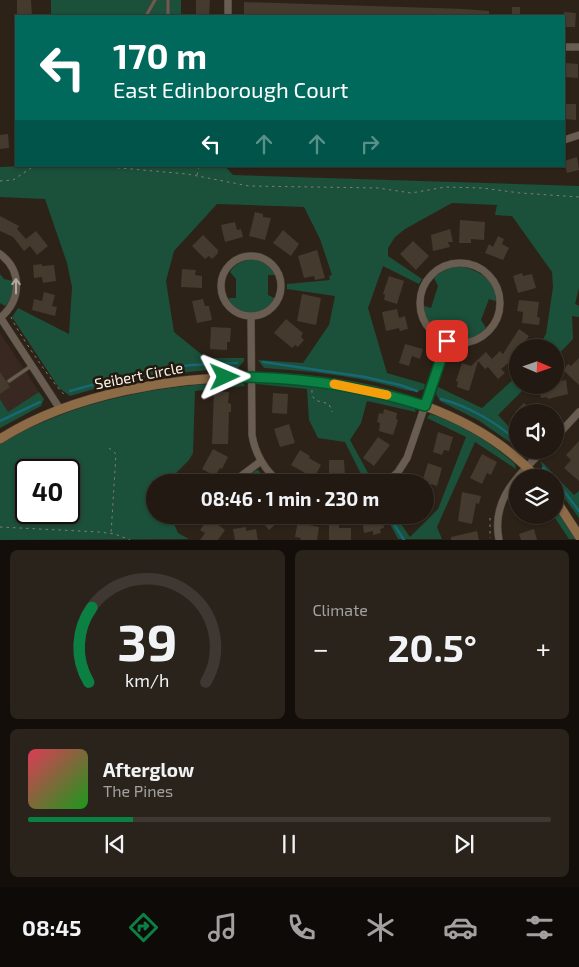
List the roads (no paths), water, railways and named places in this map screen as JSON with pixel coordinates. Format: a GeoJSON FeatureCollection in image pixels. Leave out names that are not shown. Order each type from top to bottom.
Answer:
{"type":"FeatureCollection","features":[{"type":"Feature","properties":{"kind":"street"},"geometry":{"type":"LineString","coordinates":[[228,0],[228,15]]}},
{"type":"Feature","properties":{"kind":"street"},"geometry":{"type":"LineString","coordinates":[[565,46],[579,47]]}},
{"type":"Feature","properties":{"kind":"street"},"geometry":{"type":"LineString","coordinates":[[565,140],[579,135]]}},
{"type":"Feature","properties":{"kind":"street"},"geometry":{"type":"LineString","coordinates":[[0,254],[13,269],[17,285],[14,301],[0,318],[60,409]]}},
{"type":"Feature","properties":{"kind":"street"},"geometry":{"type":"LineString","coordinates":[[253,256],[266,260],[276,268],[280,276],[281,289],[277,302],[272,309],[260,315],[251,316],[238,313],[227,305],[222,292],[222,283],[226,270],[232,263],[244,257],[253,256]]}},
{"type":"Feature","properties":{"kind":"street"},"geometry":{"type":"LineString","coordinates":[[452,264],[472,265],[484,272],[494,282],[499,295],[498,313],[492,326],[479,338],[461,343],[447,341],[434,334],[425,322],[421,308],[422,293],[428,280],[439,270],[452,264]]}},
{"type":"Feature","properties":{"kind":"street"},"geometry":{"type":"LineString","coordinates":[[251,316],[251,429],[254,445],[261,461],[271,474]]}},
{"type":"Feature","properties":{"kind":"street"},"geometry":{"type":"LineString","coordinates":[[394,474],[404,463],[447,341]]}},
{"type":"Feature","properties":{"kind":"street","name":"Seibert Circle"},"geometry":{"type":"LineString","coordinates":[[0,439],[24,425],[60,409],[142,387],[205,378],[251,377],[295,379],[340,385],[388,395],[447,414],[498,444],[527,467]]}},
{"type":"Feature","properties":{"kind":"street"},"geometry":{"type":"LineString","coordinates":[[564,428],[579,412]]}},
{"type":"Feature","properties":{"kind":"street"},"geometry":{"type":"LineString","coordinates":[[499,540],[498,517],[502,502],[510,486],[535,459]]}},
{"type":"Feature","properties":{"kind":"street"},"geometry":{"type":"LineString","coordinates":[[244,474],[261,461]]}},
{"type":"Feature","properties":{"kind":"street"},"geometry":{"type":"LineString","coordinates":[[564,513],[579,536]]}},
{"type":"Feature","properties":{"kind":"lane"},"geometry":{"type":"LineString","coordinates":[[147,15],[155,0]]}},
{"type":"Feature","properties":{"kind":"lane"},"geometry":{"type":"LineString","coordinates":[[168,0],[168,15]]}},
{"type":"Feature","properties":{"kind":"lane"},"geometry":{"type":"LineString","coordinates":[[9,381],[32,365]]}},
{"type":"Feature","properties":{"kind":"waterway"},"geometry":{"type":"LineString","coordinates":[[263,362],[365,377],[417,391]]}},
{"type":"Feature","properties":{"kind":"waterway"},"geometry":{"type":"LineString","coordinates":[[70,391],[136,373],[191,365],[237,363]]}},
{"type":"Feature","properties":{"kind":"waterway"},"geometry":{"type":"LineString","coordinates":[[441,399],[462,406],[482,416],[509,435]]}},
{"type":"Feature","properties":{"kind":"waterway"},"geometry":{"type":"LineString","coordinates":[[0,421],[40,402]]}},
{"type":"Feature","properties":{"kind":"waterway"},"geometry":{"type":"LineString","coordinates":[[564,491],[579,511]]}},
{"type":"Feature","properties":{"kind":"waterway"},"geometry":{"type":"LineString","coordinates":[[394,524],[404,540]]}}]}
